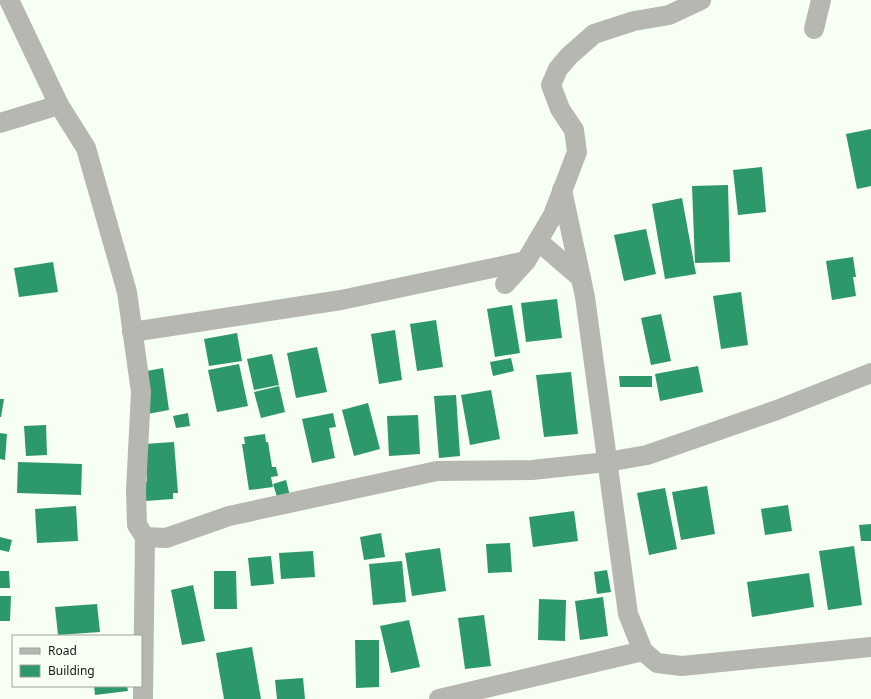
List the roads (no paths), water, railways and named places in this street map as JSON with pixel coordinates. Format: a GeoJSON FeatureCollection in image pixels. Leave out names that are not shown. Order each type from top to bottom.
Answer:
{"type":"FeatureCollection","features":[{"type":"Feature","properties":{"kind":"street"},"geometry":{"type":"LineString","coordinates":[[9,0],[59,105],[86,148],[127,292],[141,392],[136,490],[137,525],[146,537],[143,699]]}},
{"type":"Feature","properties":{"kind":"street"},"geometry":{"type":"LineString","coordinates":[[505,284],[526,261],[553,215],[577,152],[574,130],[560,109],[551,85],[558,69],[569,56],[594,34],[634,21],[669,15],[701,0]]}},
{"type":"Feature","properties":{"kind":"street"},"geometry":{"type":"LineString","coordinates":[[814,29],[821,0]]}},
{"type":"Feature","properties":{"kind":"street"},"geometry":{"type":"LineString","coordinates":[[0,123],[59,105]]}},
{"type":"Feature","properties":{"kind":"street"},"geometry":{"type":"LineString","coordinates":[[562,190],[585,297],[628,614],[643,651],[657,663],[682,666],[871,647]]}},
{"type":"Feature","properties":{"kind":"street"},"geometry":{"type":"LineString","coordinates":[[538,241],[581,278]]}},
{"type":"Feature","properties":{"kind":"street"},"geometry":{"type":"LineString","coordinates":[[132,332],[341,300],[526,261]]}},
{"type":"Feature","properties":{"kind":"street"},"geometry":{"type":"LineString","coordinates":[[146,537],[166,538],[229,516],[437,471],[532,470],[607,462],[654,452],[777,410],[871,373]]}},
{"type":"Feature","properties":{"kind":"street"},"geometry":{"type":"LineString","coordinates":[[439,699],[643,651]]}}]}
